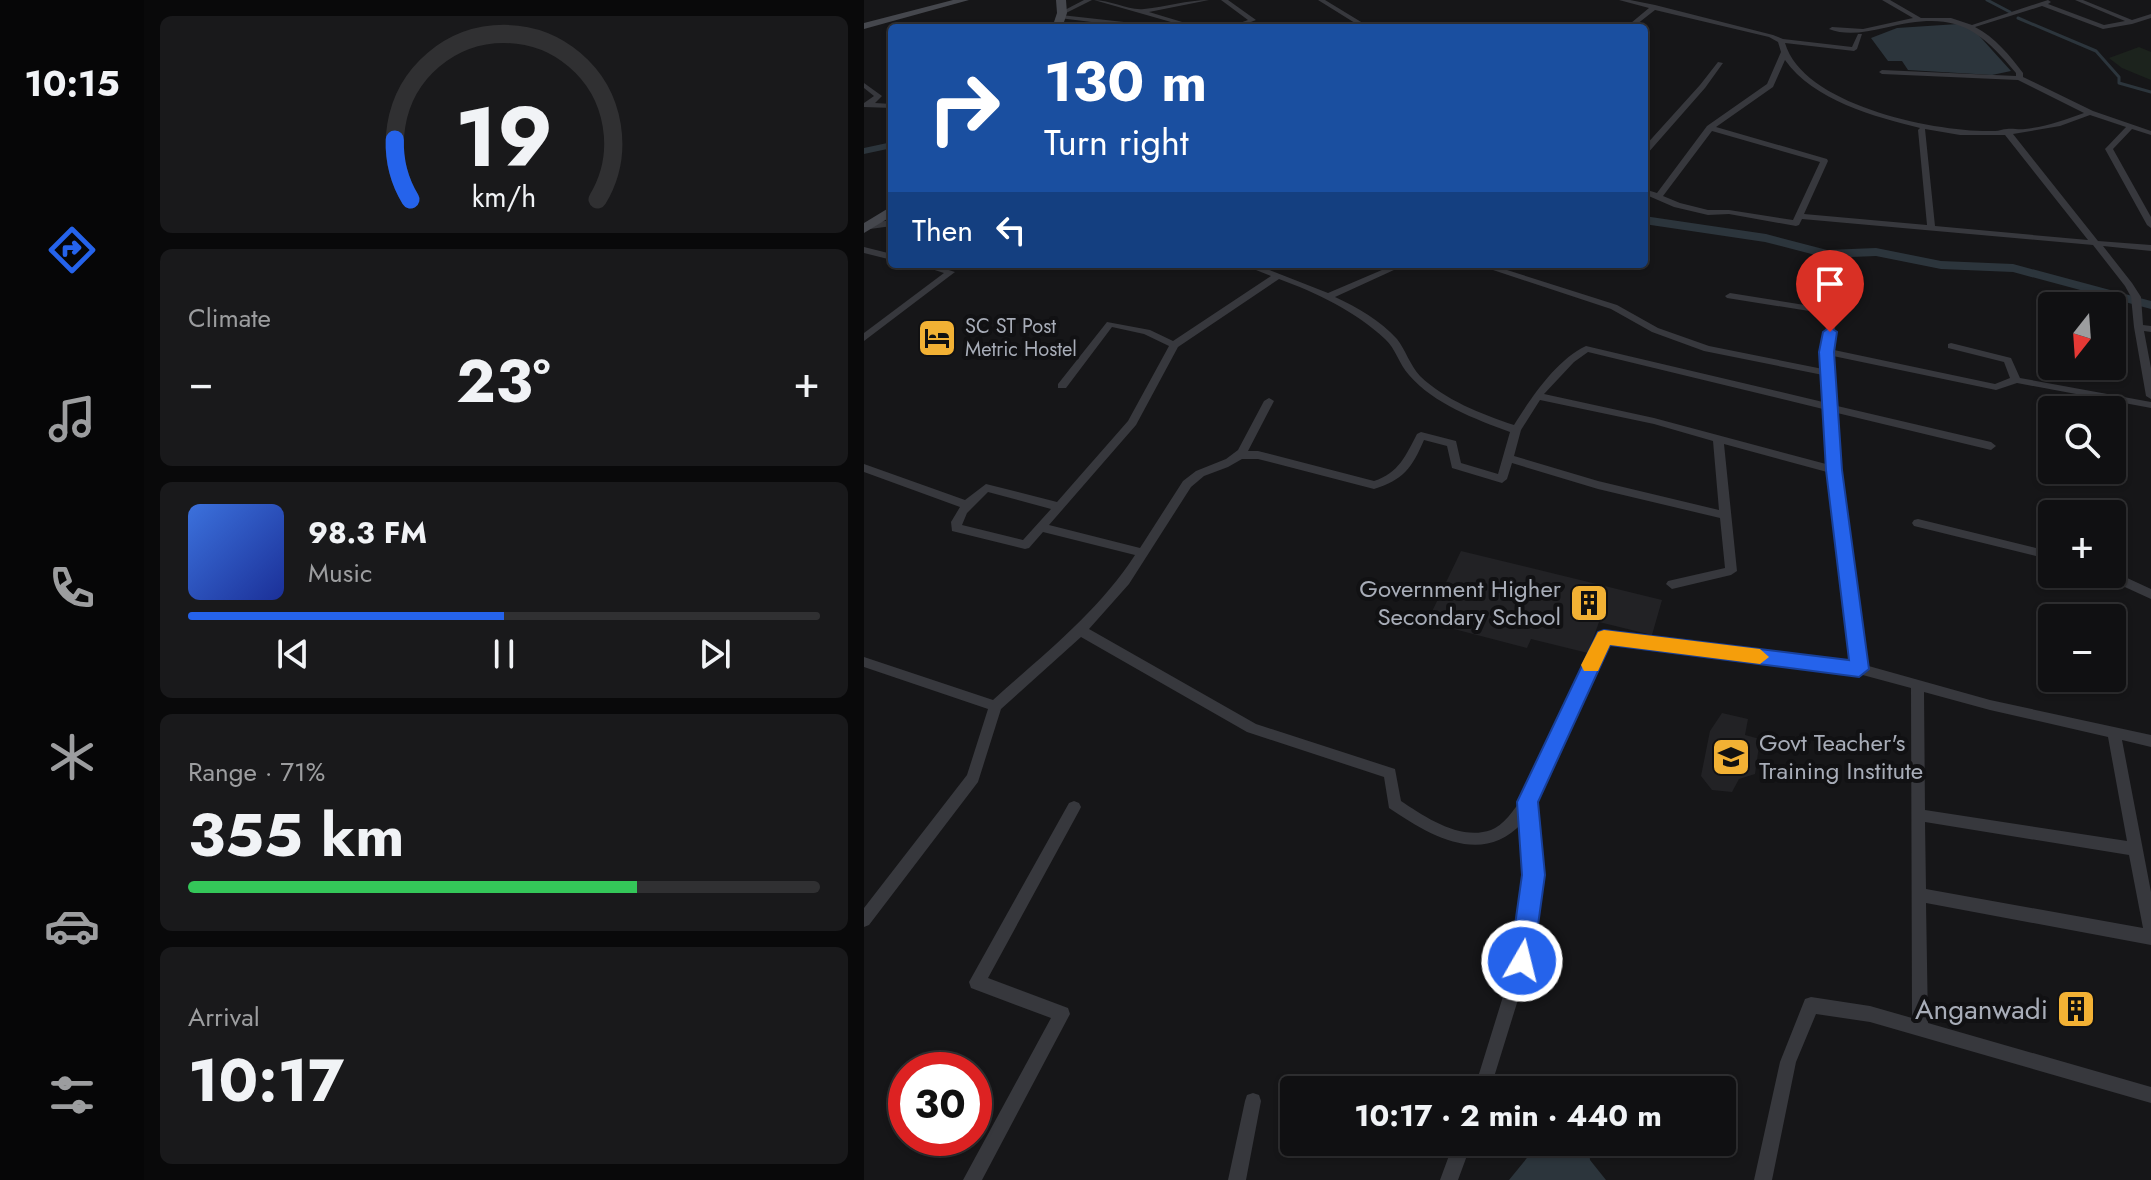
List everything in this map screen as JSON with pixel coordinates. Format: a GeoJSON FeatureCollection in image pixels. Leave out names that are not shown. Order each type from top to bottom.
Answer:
{"type":"FeatureCollection","features":[{"type":"Feature","properties":{"kind":"main road"},"geometry":{"type":"LineString","coordinates":[[864,26],[964,0]]}},
{"type":"Feature","properties":{"kind":"main road"},"geometry":{"type":"LineString","coordinates":[[1059,24],[1062,15],[1061,0]]}},
{"type":"Feature","properties":{"kind":"main road"},"geometry":{"type":"LineString","coordinates":[[867,227],[888,213]]}},
{"type":"Feature","properties":{"kind":"street"},"geometry":{"type":"LineString","coordinates":[[1062,15],[1089,0]]}},
{"type":"Feature","properties":{"kind":"street"},"geometry":{"type":"LineString","coordinates":[[1097,0],[1184,24]]}},
{"type":"Feature","properties":{"kind":"street"},"geometry":{"type":"LineString","coordinates":[[1140,12],[1206,0]]}},
{"type":"Feature","properties":{"kind":"street"},"geometry":{"type":"LineString","coordinates":[[1224,0],[1253,20],[1241,24]]}},
{"type":"Feature","properties":{"kind":"street"},"geometry":{"type":"LineString","coordinates":[[1321,0],[1361,24]]}},
{"type":"Feature","properties":{"kind":"street"},"geometry":{"type":"LineString","coordinates":[[1622,0],[1675,11],[1781,41],[1854,49],[1860,35]]}},
{"type":"Feature","properties":{"kind":"street"},"geometry":{"type":"LineString","coordinates":[[1675,11],[1685,0]]}},
{"type":"Feature","properties":{"kind":"street"},"geometry":{"type":"LineString","coordinates":[[1885,0],[1919,19]]}},
{"type":"Feature","properties":{"kind":"street"},"geometry":{"type":"LineString","coordinates":[[1832,29],[1860,35],[1919,19],[1975,25],[2051,0]]}},
{"type":"Feature","properties":{"kind":"street"},"geometry":{"type":"LineString","coordinates":[[2078,0],[2132,22]]}},
{"type":"Feature","properties":{"kind":"street"},"geometry":{"type":"LineString","coordinates":[[2043,4],[2103,27],[2151,16]]}},
{"type":"Feature","properties":{"kind":"street"},"geometry":{"type":"LineString","coordinates":[[1633,24],[1655,7]]}},
{"type":"Feature","properties":{"kind":"street"},"geometry":{"type":"LineString","coordinates":[[1062,15],[1124,24]]}},
{"type":"Feature","properties":{"kind":"street"},"geometry":{"type":"LineString","coordinates":[[1975,25],[2006,55],[2020,73],[2019,78]]}},
{"type":"Feature","properties":{"kind":"street"},"geometry":{"type":"LineString","coordinates":[[1781,41],[1791,67],[1821,89],[1878,117],[1922,130],[2006,131],[2064,122],[2090,113]]}},
{"type":"Feature","properties":{"kind":"street"},"geometry":{"type":"LineString","coordinates":[[1658,197],[1710,128],[1770,85],[1784,53]]}},
{"type":"Feature","properties":{"kind":"street"},"geometry":{"type":"LineString","coordinates":[[1648,147],[1694,98],[1720,63]]}},
{"type":"Feature","properties":{"kind":"street"},"geometry":{"type":"LineString","coordinates":[[1882,72],[2019,78],[2090,113],[2151,133]]}},
{"type":"Feature","properties":{"kind":"street"},"geometry":{"type":"LineString","coordinates":[[864,85],[878,96],[867,105]]}},
{"type":"Feature","properties":{"kind":"street"},"geometry":{"type":"LineString","coordinates":[[867,105],[888,106]]}},
{"type":"Feature","properties":{"kind":"street"},"geometry":{"type":"LineString","coordinates":[[2131,126],[2109,149],[2151,225]]}},
{"type":"Feature","properties":{"kind":"street"},"geometry":{"type":"LineString","coordinates":[[1648,193],[1708,213],[1729,212],[1796,223],[1824,161],[1710,128]]}},
{"type":"Feature","properties":{"kind":"street"},"geometry":{"type":"LineString","coordinates":[[1922,130],[1931,227]]}},
{"type":"Feature","properties":{"kind":"street"},"geometry":{"type":"LineString","coordinates":[[2006,131],[2137,303],[2150,389]]}},
{"type":"Feature","properties":{"kind":"street"},"geometry":{"type":"LineString","coordinates":[[1800,216],[2151,248]]}},
{"type":"Feature","properties":{"kind":"street"},"geometry":{"type":"LineString","coordinates":[[867,227],[888,224]]}},
{"type":"Feature","properties":{"kind":"street"},"geometry":{"type":"LineString","coordinates":[[864,250],[888,256]]}},
{"type":"Feature","properties":{"kind":"street"},"geometry":{"type":"LineString","coordinates":[[864,338],[951,272],[936,268]]}},
{"type":"Feature","properties":{"kind":"street"},"geometry":{"type":"LineString","coordinates":[[1257,268],[1329,296],[1393,341],[1411,372],[1457,406],[1516,430]]}},
{"type":"Feature","properties":{"kind":"street"},"geometry":{"type":"LineString","coordinates":[[1329,296],[1394,268]]}},
{"type":"Feature","properties":{"kind":"street"},"geometry":{"type":"LineString","coordinates":[[1492,268],[1614,307],[1655,330],[1707,349],[1828,373]]}},
{"type":"Feature","properties":{"kind":"street"},"geometry":{"type":"LineString","coordinates":[[1059,507],[986,488],[967,505],[956,522],[956,528],[1025,545],[1043,528],[1132,423],[1174,345],[1278,275]]}},
{"type":"Feature","properties":{"kind":"street"},"geometry":{"type":"LineString","coordinates":[[1730,296],[1833,312],[1827,352],[1834,470],[1859,669]]}},
{"type":"Feature","properties":{"kind":"street"},"geometry":{"type":"LineString","coordinates":[[1062,386],[1110,324],[1147,332],[1174,345]]}},
{"type":"Feature","properties":{"kind":"street"},"geometry":{"type":"LineString","coordinates":[[2139,327],[2151,329]]}},
{"type":"Feature","properties":{"kind":"street"},"geometry":{"type":"LineString","coordinates":[[1951,346],[2008,360],[2016,380]]}},
{"type":"Feature","properties":{"kind":"street"},"geometry":{"type":"LineString","coordinates":[[1239,455],[1258,455],[1374,485],[1389,482],[1408,466],[1421,436],[1452,444],[1456,465],[1502,479],[1516,430],[1537,396],[1571,360],[1586,349],[1991,446]]}},
{"type":"Feature","properties":{"kind":"street"},"geometry":{"type":"LineString","coordinates":[[1827,352],[1996,387],[2016,380],[2151,405]]}},
{"type":"Feature","properties":{"kind":"street"},"geometry":{"type":"LineString","coordinates":[[1537,396],[1834,470]]}},
{"type":"Feature","properties":{"kind":"street"},"geometry":{"type":"LineString","coordinates":[[864,920],[973,778],[995,706],[1080,630],[1125,581],[1200,470],[1222,466],[1239,455],[1269,401]]}},
{"type":"Feature","properties":{"kind":"street"},"geometry":{"type":"LineString","coordinates":[[1672,584],[1731,571],[1718,439]]}},
{"type":"Feature","properties":{"kind":"street"},"geometry":{"type":"LineString","coordinates":[[1508,458],[1598,485],[1725,515]]}},
{"type":"Feature","properties":{"kind":"street"},"geometry":{"type":"LineString","coordinates":[[864,468],[967,505]]}},
{"type":"Feature","properties":{"kind":"street"},"geometry":{"type":"LineString","coordinates":[[1918,523],[2038,553]]}},
{"type":"Feature","properties":{"kind":"street"},"geometry":{"type":"LineString","coordinates":[[1043,528],[1143,553]]}},
{"type":"Feature","properties":{"kind":"street"},"geometry":{"type":"LineString","coordinates":[[2126,583],[2151,594]]}},
{"type":"Feature","properties":{"kind":"street"},"geometry":{"type":"LineString","coordinates":[[1080,630],[1252,728],[1390,773],[1394,804],[1431,827],[1479,839],[1507,829],[1527,802],[1604,637],[1859,669],[2151,741]]}},
{"type":"Feature","properties":{"kind":"street"},"geometry":{"type":"LineString","coordinates":[[864,662],[995,706]]}},
{"type":"Feature","properties":{"kind":"street"},"geometry":{"type":"LineString","coordinates":[[1917,685],[1920,1029]]}},
{"type":"Feature","properties":{"kind":"street"},"geometry":{"type":"LineString","coordinates":[[1920,895],[2151,935],[2114,733]]}},
{"type":"Feature","properties":{"kind":"street"},"geometry":{"type":"LineString","coordinates":[[1486,1076],[1522,961],[1533,875],[1527,802]]}},
{"type":"Feature","properties":{"kind":"street"},"geometry":{"type":"LineString","coordinates":[[972,1180],[1062,1014],[977,982],[1074,807]]}},
{"type":"Feature","properties":{"kind":"street"},"geometry":{"type":"LineString","coordinates":[[1919,815],[2134,849]]}},
{"type":"Feature","properties":{"kind":"street"},"geometry":{"type":"LineString","coordinates":[[1763,1180],[1788,1062],[1811,1005],[1870,1014],[2151,1095]]}},
{"type":"Feature","properties":{"kind":"street"},"geometry":{"type":"LineString","coordinates":[[1237,1180],[1253,1101]]}},
{"type":"Feature","properties":{"kind":"street"},"geometry":{"type":"LineString","coordinates":[[1449,1180],[1458,1156]]}},
{"type":"Feature","properties":{"kind":"shaded area"},"geometry":{"type":"Polygon","coordinates":[[[1958,24],[1973,29],[2011,71],[1992,75],[1908,70],[1902,61],[1888,61],[1871,38],[1897,28],[1958,24]]]}},
{"type":"Feature","properties":{"kind":"shaded area"},"geometry":{"type":"Polygon","coordinates":[[[2139,47],[2151,52],[2151,80],[2122,68],[2109,58],[2139,47]]]}},
{"type":"Feature","properties":{"kind":"shaded area"},"geometry":{"type":"Polygon","coordinates":[[[1461,551],[1662,600],[1652,635],[1599,622],[1588,653],[1531,639],[1527,648],[1427,622],[1461,551]]]}},
{"type":"Feature","properties":{"kind":"shaded area","name":"Govt Teacher's Training Institute"},"geometry":{"type":"Polygon","coordinates":[[[1722,713],[1748,719],[1745,735],[1760,739],[1755,774],[1739,779],[1732,792],[1712,790],[1701,776],[1710,731],[1722,713]]]}},
{"type":"Feature","properties":{"kind":"shaded area"},"geometry":{"type":"Polygon","coordinates":[[[1529,1156],[1590,1156],[1606,1180],[1509,1180],[1529,1156]]]}},
{"type":"Feature","properties":{"kind":"waterway"},"geometry":{"type":"LineString","coordinates":[[1987,0],[2010,12]]}},
{"type":"Feature","properties":{"kind":"waterway"},"geometry":{"type":"LineString","coordinates":[[2018,18],[2096,51],[2119,77],[2119,83],[2151,92]]}},
{"type":"Feature","properties":{"kind":"waterway"},"geometry":{"type":"LineString","coordinates":[[864,151],[888,146]]}},
{"type":"Feature","properties":{"kind":"waterway"},"geometry":{"type":"LineString","coordinates":[[1648,221],[1766,238],[1827,254],[1876,252],[1941,265],[2013,268],[2151,305]]}},
{"type":"Feature","properties":{"kind":"slow traffic"},"geometry":{"type":"LineString","coordinates":[[1591,665],[1604,637],[1760,657]]}},
{"type":"Feature","properties":{"kind":"place","name":"SC ST Post Metric Hostel"},"geometry":{"type":"Point","coordinates":[937,338]}},
{"type":"Feature","properties":{"kind":"place","name":"Government Higher Secondary School"},"geometry":{"type":"Point","coordinates":[1589,603]}},
{"type":"Feature","properties":{"kind":"place","name":"Govt Teacher's Training Institute"},"geometry":{"type":"Point","coordinates":[1731,757]}},
{"type":"Feature","properties":{"kind":"place","name":"Anganwadi"},"geometry":{"type":"Point","coordinates":[2076,1009]}},
{"type":"Feature","properties":{"kind":"route"},"geometry":{"type":"LineString","coordinates":[[1522,961],[1533,875],[1527,802],[1604,637],[1859,669],[1834,470],[1827,352],[1830,332]]}}]}
